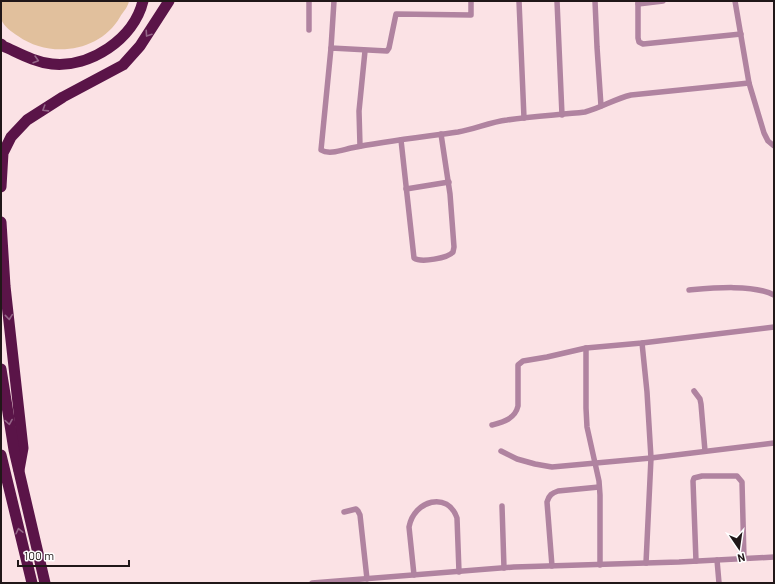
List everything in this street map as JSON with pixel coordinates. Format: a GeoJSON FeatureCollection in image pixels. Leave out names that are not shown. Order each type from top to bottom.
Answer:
{"type":"FeatureCollection","features":[{"type":"Feature","properties":{"kind":"highway"},"geometry":{"type":"LineString","coordinates":[[1,44],[33,60],[52,64],[76,63],[104,51],[119,40],[131,26],[140,11],[143,1]]}},
{"type":"Feature","properties":{"kind":"highway"},"geometry":{"type":"LineString","coordinates":[[1,187],[3,153],[12,137],[27,120],[63,98],[122,66],[140,46],[170,1]]}},
{"type":"Feature","properties":{"kind":"highway"},"geometry":{"type":"LineString","coordinates":[[1,222],[5,286],[23,448],[19,470]]}},
{"type":"Feature","properties":{"kind":"highway"},"geometry":{"type":"LineString","coordinates":[[1,369],[14,450],[45,583]]}},
{"type":"Feature","properties":{"kind":"highway"},"geometry":{"type":"LineString","coordinates":[[1,455],[32,583]]}},
{"type":"Feature","properties":{"kind":"street"},"geometry":{"type":"LineString","coordinates":[[309,1],[309,30]]}},
{"type":"Feature","properties":{"kind":"street"},"geometry":{"type":"LineString","coordinates":[[334,1],[321,150],[324,152],[474,129],[493,122],[562,115],[593,110],[619,98],[631,95],[749,83]]}},
{"type":"Feature","properties":{"kind":"street"},"geometry":{"type":"LineString","coordinates":[[331,48],[387,51],[389,48],[396,14],[471,16],[471,1]]}},
{"type":"Feature","properties":{"kind":"street"},"geometry":{"type":"LineString","coordinates":[[519,1],[524,118]]}},
{"type":"Feature","properties":{"kind":"street"},"geometry":{"type":"LineString","coordinates":[[558,1],[562,115]]}},
{"type":"Feature","properties":{"kind":"street"},"geometry":{"type":"LineString","coordinates":[[595,1],[601,106]]}},
{"type":"Feature","properties":{"kind":"street"},"geometry":{"type":"LineString","coordinates":[[663,1],[638,2],[638,38],[643,44],[741,34]]}},
{"type":"Feature","properties":{"kind":"street"},"geometry":{"type":"LineString","coordinates":[[735,1],[749,83],[764,133],[768,141],[774,146]]}},
{"type":"Feature","properties":{"kind":"street"},"geometry":{"type":"LineString","coordinates":[[360,146],[360,111],[365,50]]}},
{"type":"Feature","properties":{"kind":"street"},"geometry":{"type":"LineString","coordinates":[[401,140],[414,258],[421,260],[446,257],[453,252],[454,247],[449,182],[441,134]]}},
{"type":"Feature","properties":{"kind":"street"},"geometry":{"type":"LineString","coordinates":[[406,189],[449,182]]}},
{"type":"Feature","properties":{"kind":"street"},"geometry":{"type":"LineString","coordinates":[[689,290],[728,287],[758,290],[774,295]]}},
{"type":"Feature","properties":{"kind":"street"},"geometry":{"type":"LineString","coordinates":[[492,425],[507,420],[517,411],[518,365],[520,362],[586,348],[642,343],[774,327]]}},
{"type":"Feature","properties":{"kind":"street"},"geometry":{"type":"LineString","coordinates":[[642,343],[651,458],[646,563]]}},
{"type":"Feature","properties":{"kind":"street"},"geometry":{"type":"LineString","coordinates":[[586,348],[586,408],[599,487],[600,565]]}},
{"type":"Feature","properties":{"kind":"street"},"geometry":{"type":"LineString","coordinates":[[694,391],[700,398],[705,451]]}},
{"type":"Feature","properties":{"kind":"street"},"geometry":{"type":"LineString","coordinates":[[501,451],[535,464],[552,467],[651,458],[774,443]]}},
{"type":"Feature","properties":{"kind":"street"},"geometry":{"type":"LineString","coordinates":[[696,561],[693,481],[694,478],[702,476],[737,476],[742,482],[744,559]]}},
{"type":"Feature","properties":{"kind":"street"},"geometry":{"type":"LineString","coordinates":[[552,566],[547,502],[548,496],[558,491],[599,487]]}},
{"type":"Feature","properties":{"kind":"street"},"geometry":{"type":"LineString","coordinates":[[414,575],[409,527],[415,513],[422,506],[432,502],[441,502],[449,506],[455,512],[457,518],[459,572]]}},
{"type":"Feature","properties":{"kind":"street"},"geometry":{"type":"LineString","coordinates":[[502,506],[504,568]]}},
{"type":"Feature","properties":{"kind":"street"},"geometry":{"type":"LineString","coordinates":[[344,512],[356,509],[360,515],[366,578]]}},
{"type":"Feature","properties":{"kind":"street"},"geometry":{"type":"LineString","coordinates":[[312,583],[504,568],[774,557]]}},
{"type":"Feature","properties":{"kind":"street"},"geometry":{"type":"LineString","coordinates":[[718,560],[719,583]]}},
{"type":"Feature","properties":{"kind":"shaded area"},"geometry":{"type":"Polygon","coordinates":[[[1,1],[129,1],[128,5],[111,29],[100,38],[74,48],[59,49],[45,48],[31,43],[8,29],[1,19],[1,1]]]}}]}
